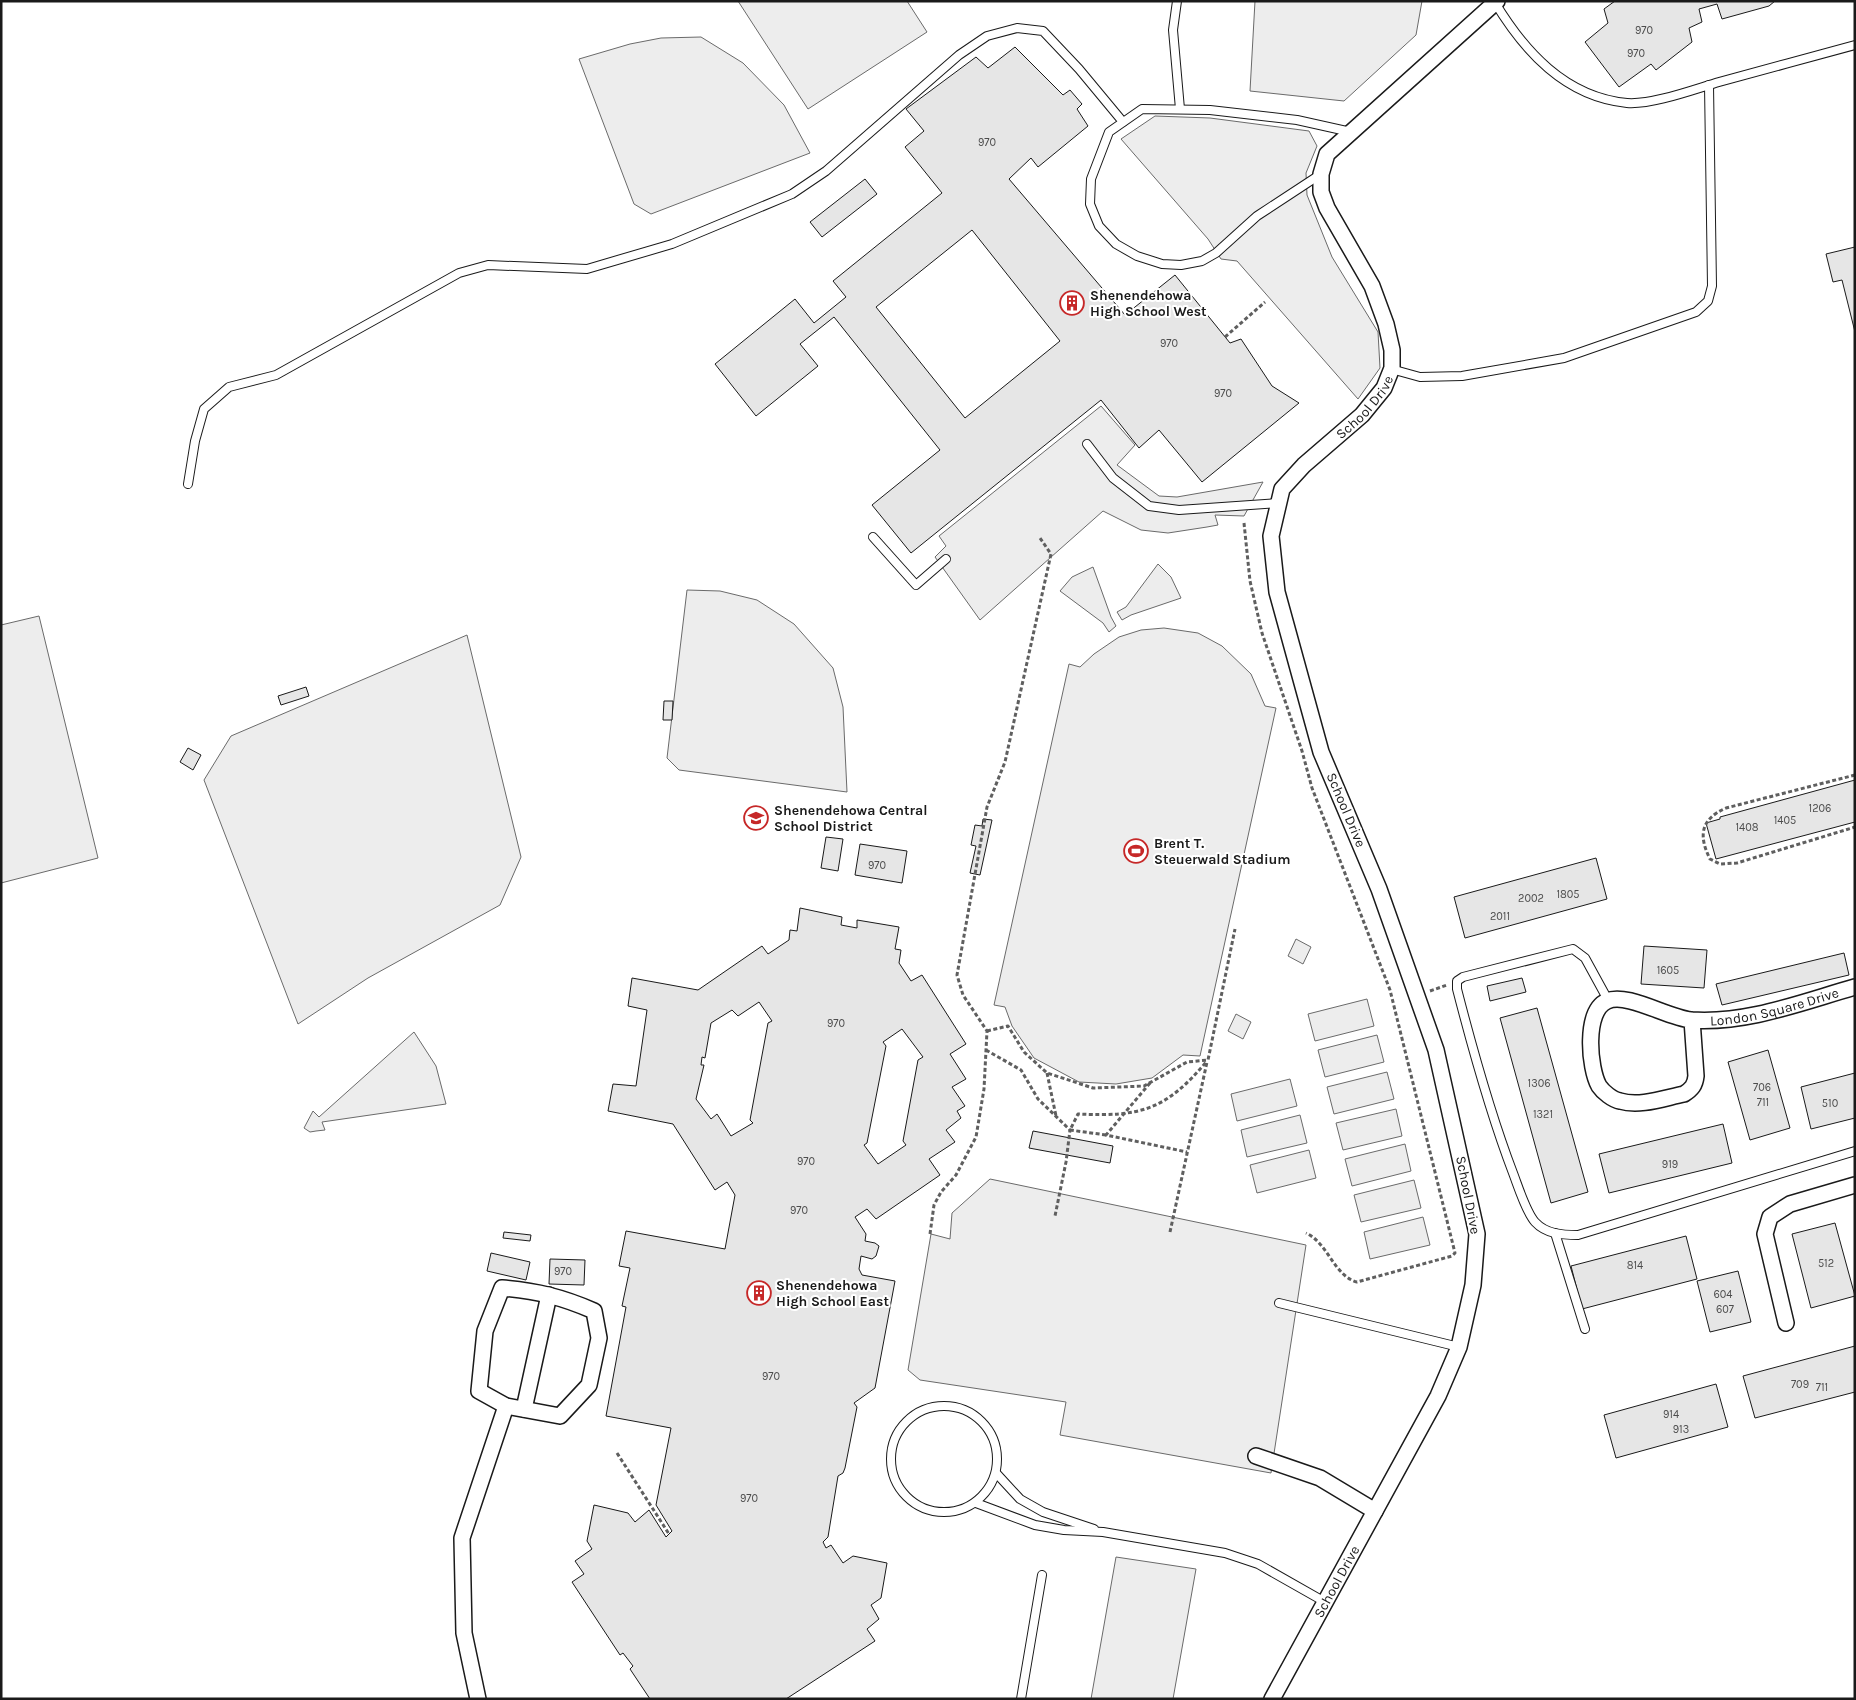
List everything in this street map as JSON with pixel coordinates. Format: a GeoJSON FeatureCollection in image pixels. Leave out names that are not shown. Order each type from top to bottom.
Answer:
{"type":"FeatureCollection","features":[{"type":"Feature","properties":{"kind":"street","name":"School Drive"},"geometry":{"type":"LineString","coordinates":[[1272,1699],[1438,1396],[1459,1347],[1473,1286],[1477,1234],[1436,1050],[1379,889],[1321,752],[1288,639],[1277,592],[1271,536],[1282,489],[1304,465],[1362,415],[1384,388],[1391,369],[1392,350],[1386,324],[1372,286],[1327,208],[1321,192],[1321,174],[1327,154],[1495,2]]}},
{"type":"Feature","properties":{"kind":"street","name":"London Square Drive"},"geometry":{"type":"LineString","coordinates":[[1692,1020],[1696,1076],[1695,1084],[1690,1090],[1684,1094],[1646,1102],[1619,1101],[1600,1088],[1591,1060],[1590,1045],[1595,1016],[1598,1009],[1608,1000],[1622,999],[1670,1015],[1692,1020],[1749,1016],[1855,987]]}},
{"type":"Feature","properties":{"kind":"street"},"geometry":{"type":"LineString","coordinates":[[1786,1323],[1765,1234],[1770,1217],[1790,1204],[1855,1185]]}},
{"type":"Feature","properties":{"kind":"street"},"geometry":{"type":"LineString","coordinates":[[502,1288],[549,1295],[564,1298],[594,1312],[599,1338],[590,1385],[560,1416],[506,1406],[478,1392],[485,1332],[502,1288]]}},
{"type":"Feature","properties":{"kind":"street"},"geometry":{"type":"LineString","coordinates":[[524,1409],[549,1295]]}},
{"type":"Feature","properties":{"kind":"street"},"geometry":{"type":"LineString","coordinates":[[478,1699],[464,1633],[462,1538],[506,1406]]}},
{"type":"Feature","properties":{"kind":"street"},"geometry":{"type":"LineString","coordinates":[[1256,1456],[1320,1478],[1375,1511]]}},
{"type":"Feature","properties":{"kind":"lane"},"geometry":{"type":"LineString","coordinates":[[1177,1],[1173,30],[1180,108]]}},
{"type":"Feature","properties":{"kind":"lane"},"geometry":{"type":"LineString","coordinates":[[1495,2],[1527,50],[1551,72],[1582,92],[1628,103],[1664,98],[1855,45]]}},
{"type":"Feature","properties":{"kind":"lane"},"geometry":{"type":"LineString","coordinates":[[188,484],[195,441],[204,409],[229,387],[276,375],[459,273],[488,265],[588,269],[672,244],[792,194],[826,171],[959,55],[987,36],[1016,28],[1043,31],[1079,69],[1123,122]]}},
{"type":"Feature","properties":{"kind":"lane"},"geometry":{"type":"LineString","coordinates":[[1391,369],[1420,376],[1462,376],[1564,358],[1696,312],[1708,301],[1712,286],[1709,85]]}},
{"type":"Feature","properties":{"kind":"lane"},"geometry":{"type":"LineString","coordinates":[[1321,174],[1257,216],[1216,253],[1202,262],[1162,264],[1138,256],[1116,244],[1100,226],[1090,204],[1091,179],[1109,132],[1142,109],[1180,108],[1210,110],[1297,120],[1351,132]]}},
{"type":"Feature","properties":{"kind":"lane"},"geometry":{"type":"LineString","coordinates":[[1086,444],[1113,478],[1149,506],[1179,510],[1279,503]]}},
{"type":"Feature","properties":{"kind":"lane"},"geometry":{"type":"LineString","coordinates":[[873,537],[916,585],[946,559]]}},
{"type":"Feature","properties":{"kind":"lane"},"geometry":{"type":"LineString","coordinates":[[1608,1000],[1585,958],[1573,949],[1462,977],[1457,981],[1457,989],[1475,1056],[1518,1187],[1535,1221],[1548,1232],[1578,1235],[1855,1151]]}},
{"type":"Feature","properties":{"kind":"lane"},"geometry":{"type":"LineString","coordinates":[[1555,1233],[1585,1329]]}},
{"type":"Feature","properties":{"kind":"lane"},"geometry":{"type":"LineString","coordinates":[[1278,1303],[1459,1347]]}},
{"type":"Feature","properties":{"kind":"lane"},"geometry":{"type":"LineString","coordinates":[[950,1406],[967,1411],[982,1421],[993,1437],[997,1454],[996,1473],[988,1489],[976,1503],[960,1510],[944,1513],[927,1510],[906,1496],[893,1474],[890,1457],[894,1440],[902,1426],[915,1414],[931,1407],[950,1406]]}},
{"type":"Feature","properties":{"kind":"lane"},"geometry":{"type":"LineString","coordinates":[[996,1473],[1020,1499],[1043,1512],[1103,1532]]}},
{"type":"Feature","properties":{"kind":"lane"},"geometry":{"type":"LineString","coordinates":[[976,1503],[1035,1525],[1064,1530],[1103,1532],[1225,1553],[1258,1564],[1325,1602]]}},
{"type":"Feature","properties":{"kind":"lane"},"geometry":{"type":"LineString","coordinates":[[1021,1699],[1042,1575]]}},
{"type":"Feature","properties":{"kind":"path"},"geometry":{"type":"LineString","coordinates":[[1225,337],[1265,302]]}},
{"type":"Feature","properties":{"kind":"path"},"geometry":{"type":"LineString","coordinates":[[1244,523],[1250,581],[1262,633],[1302,751],[1312,788],[1390,990],[1455,1253],[1452,1256],[1356,1282],[1349,1280],[1327,1251],[1306,1233]]}},
{"type":"Feature","properties":{"kind":"path"},"geometry":{"type":"LineString","coordinates":[[930,1234],[934,1205],[941,1192],[956,1175],[976,1137],[984,1089],[987,1031],[963,995],[957,975],[987,807],[1005,762],[1051,554],[1040,538]]}},
{"type":"Feature","properties":{"kind":"path"},"geometry":{"type":"LineString","coordinates":[[1855,775],[1716,812],[1704,824],[1703,836],[1710,859],[1720,864],[1737,863],[1855,827]]}},
{"type":"Feature","properties":{"kind":"path"},"geometry":{"type":"LineString","coordinates":[[1170,1232],[1235,929]]}},
{"type":"Feature","properties":{"kind":"path"},"geometry":{"type":"LineString","coordinates":[[987,1031],[1008,1026],[1024,1052],[1047,1073],[1093,1088],[1144,1086],[1187,1062],[1208,1060]]}},
{"type":"Feature","properties":{"kind":"path"},"geometry":{"type":"LineString","coordinates":[[986,1050],[1021,1070],[1038,1099],[1070,1130],[1187,1152]]}},
{"type":"Feature","properties":{"kind":"path"},"geometry":{"type":"LineString","coordinates":[[1055,1216],[1066,1162],[1070,1130],[1078,1114],[1114,1116],[1164,1102],[1182,1090],[1208,1060]]}},
{"type":"Feature","properties":{"kind":"path"},"geometry":{"type":"LineString","coordinates":[[1047,1073],[1056,1116]]}},
{"type":"Feature","properties":{"kind":"path"},"geometry":{"type":"LineString","coordinates":[[1106,1136],[1150,1083]]}},
{"type":"Feature","properties":{"kind":"path"},"geometry":{"type":"LineString","coordinates":[[617,1453],[669,1534]]}},
{"type":"Feature","properties":{"kind":"shaded area"},"geometry":{"type":"Polygon","coordinates":[[[738,1],[907,1],[927,32],[808,109],[738,1]]]}},
{"type":"Feature","properties":{"kind":"shaded area"},"geometry":{"type":"Polygon","coordinates":[[[1255,1],[1422,1],[1416,35],[1344,101],[1250,91],[1255,1]]]}},
{"type":"Feature","properties":{"kind":"shaded area"},"geometry":{"type":"Polygon","coordinates":[[[701,37],[743,63],[784,105],[810,153],[651,214],[634,204],[579,59],[630,44],[661,38],[701,37]]]}},
{"type":"Feature","properties":{"kind":"shaded area"},"geometry":{"type":"Polygon","coordinates":[[[1155,116],[1210,118],[1309,131],[1317,146],[1306,173],[1307,195],[1332,257],[1378,332],[1380,368],[1358,399],[1237,261],[1221,259],[1208,239],[1121,139],[1155,116]]]}},
{"type":"Feature","properties":{"kind":"shaded area"},"geometry":{"type":"Polygon","coordinates":[[[1101,406],[1135,445],[1117,465],[1159,496],[1177,497],[1263,482],[1244,516],[1215,515],[1218,525],[1207,527],[1168,533],[1141,530],[1103,511],[980,620],[935,557],[946,546],[939,536],[1101,406]]]}},
{"type":"Feature","properties":{"kind":"shaded area"},"geometry":{"type":"Polygon","coordinates":[[[1158,564],[1171,577],[1181,598],[1131,615],[1122,620],[1117,612],[1126,607],[1158,564]]]}},
{"type":"Feature","properties":{"kind":"shaded area"},"geometry":{"type":"Polygon","coordinates":[[[1093,567],[1116,626],[1109,632],[1103,623],[1060,591],[1072,577],[1093,567]]]}},
{"type":"Feature","properties":{"kind":"shaded area"},"geometry":{"type":"Polygon","coordinates":[[[687,590],[720,591],[757,600],[794,624],[833,668],[843,707],[847,792],[679,770],[667,758],[687,590]]]}},
{"type":"Feature","properties":{"kind":"shaded area"},"geometry":{"type":"Polygon","coordinates":[[[39,616],[98,858],[1,883],[1,625],[39,616]]]}},
{"type":"Feature","properties":{"kind":"shaded area","name":"Brent T. Steuerwald Stadium"},"geometry":{"type":"Polygon","coordinates":[[[1164,628],[1198,633],[1222,646],[1251,674],[1265,706],[1276,708],[1200,1056],[1183,1055],[1152,1078],[1116,1084],[1079,1082],[1034,1058],[1012,1026],[1005,1007],[994,1005],[1069,664],[1080,667],[1094,654],[1119,637],[1141,630],[1164,628]]]}},
{"type":"Feature","properties":{"kind":"shaded area"},"geometry":{"type":"Polygon","coordinates":[[[467,635],[521,857],[500,905],[368,978],[298,1024],[204,780],[231,736],[467,635]]]}},
{"type":"Feature","properties":{"kind":"shaded area"},"geometry":{"type":"Polygon","coordinates":[[[1296,939],[1311,947],[1303,964],[1288,956],[1296,939]]]}},
{"type":"Feature","properties":{"kind":"shaded area"},"geometry":{"type":"Polygon","coordinates":[[[1367,999],[1374,1026],[1315,1041],[1308,1014],[1367,999]]]}},
{"type":"Feature","properties":{"kind":"shaded area"},"geometry":{"type":"Polygon","coordinates":[[[1236,1014],[1251,1022],[1243,1039],[1228,1031],[1236,1014]]]}},
{"type":"Feature","properties":{"kind":"shaded area"},"geometry":{"type":"Polygon","coordinates":[[[414,1032],[436,1066],[446,1104],[322,1122],[325,1130],[310,1132],[304,1128],[313,1111],[319,1117],[414,1032]]]}},
{"type":"Feature","properties":{"kind":"shaded area"},"geometry":{"type":"Polygon","coordinates":[[[1377,1035],[1384,1062],[1325,1077],[1318,1050],[1377,1035]]]}},
{"type":"Feature","properties":{"kind":"shaded area"},"geometry":{"type":"Polygon","coordinates":[[[1387,1072],[1394,1099],[1334,1114],[1327,1087],[1387,1072]]]}},
{"type":"Feature","properties":{"kind":"shaded area"},"geometry":{"type":"Polygon","coordinates":[[[1290,1079],[1297,1106],[1237,1121],[1231,1094],[1290,1079]]]}},
{"type":"Feature","properties":{"kind":"shaded area"},"geometry":{"type":"Polygon","coordinates":[[[1396,1109],[1402,1136],[1343,1150],[1336,1123],[1396,1109]]]}},
{"type":"Feature","properties":{"kind":"shaded area"},"geometry":{"type":"Polygon","coordinates":[[[1300,1115],[1307,1143],[1247,1157],[1241,1130],[1300,1115]]]}},
{"type":"Feature","properties":{"kind":"shaded area"},"geometry":{"type":"Polygon","coordinates":[[[1405,1144],[1411,1171],[1352,1186],[1345,1159],[1405,1144]]]}},
{"type":"Feature","properties":{"kind":"shaded area"},"geometry":{"type":"Polygon","coordinates":[[[1309,1150],[1316,1178],[1257,1193],[1250,1165],[1309,1150]]]}},
{"type":"Feature","properties":{"kind":"shaded area"},"geometry":{"type":"Polygon","coordinates":[[[990,1179],[1306,1245],[1271,1473],[1060,1435],[1066,1402],[920,1380],[908,1370],[931,1234],[950,1239],[952,1213],[990,1179]]]}},
{"type":"Feature","properties":{"kind":"shaded area"},"geometry":{"type":"Polygon","coordinates":[[[1414,1180],[1421,1208],[1361,1222],[1354,1195],[1414,1180]]]}},
{"type":"Feature","properties":{"kind":"shaded area"},"geometry":{"type":"Polygon","coordinates":[[[1423,1217],[1430,1245],[1370,1259],[1364,1232],[1423,1217]]]}},
{"type":"Feature","properties":{"kind":"shaded area"},"geometry":{"type":"Polygon","coordinates":[[[1116,1557],[1196,1569],[1173,1699],[1091,1699],[1116,1557]]]}},
{"type":"Feature","properties":{"kind":"building"},"geometry":{"type":"Polygon","coordinates":[[[1615,1],[1775,1],[1769,6],[1722,19],[1717,4],[1699,9],[1702,22],[1689,28],[1692,42],[1656,70],[1651,64],[1619,87],[1585,42],[1608,23],[1604,9],[1615,1]]]}},
{"type":"Feature","properties":{"kind":"building","name":"Shenendehowa High School West"},"geometry":{"type":"Polygon","coordinates":[[[1015,47],[1063,95],[1070,90],[1082,104],[1077,109],[1088,126],[1038,167],[1031,158],[1009,179],[1125,315],[1175,275],[1230,343],[1241,339],[1272,386],[1299,403],[1202,482],[1159,430],[1139,448],[1101,400],[911,553],[872,505],[940,450],[834,317],[800,344],[818,366],[756,416],[715,364],[795,299],[814,323],[846,297],[833,281],[942,193],[905,147],[924,131],[906,109],[976,57],[988,68],[1015,47]],[[972,230],[876,307],[965,418],[1060,341],[972,230]]]}},
{"type":"Feature","properties":{"kind":"building"},"geometry":{"type":"Polygon","coordinates":[[[865,179],[877,194],[822,237],[810,222],[865,179]]]}},
{"type":"Feature","properties":{"kind":"building"},"geometry":{"type":"Polygon","coordinates":[[[1855,247],[1855,332],[1842,280],[1833,282],[1826,254],[1855,247]]]}},
{"type":"Feature","properties":{"kind":"building"},"geometry":{"type":"Polygon","coordinates":[[[306,687],[309,696],[281,705],[278,696],[306,687]]]}},
{"type":"Feature","properties":{"kind":"building"},"geometry":{"type":"Polygon","coordinates":[[[664,701],[673,701],[672,720],[663,720],[664,701]]]}},
{"type":"Feature","properties":{"kind":"building"},"geometry":{"type":"Polygon","coordinates":[[[188,748],[201,755],[193,770],[180,762],[188,748]]]}},
{"type":"Feature","properties":{"kind":"building"},"geometry":{"type":"Polygon","coordinates":[[[1855,780],[1855,822],[1716,859],[1706,823],[1720,819],[1720,817],[1855,780]]]}},
{"type":"Feature","properties":{"kind":"building"},"geometry":{"type":"Polygon","coordinates":[[[983,819],[992,820],[980,875],[970,873],[976,846],[971,845],[975,825],[982,826],[983,819]]]}},
{"type":"Feature","properties":{"kind":"building"},"geometry":{"type":"Polygon","coordinates":[[[826,837],[843,839],[838,871],[821,868],[826,837]]]}},
{"type":"Feature","properties":{"kind":"building"},"geometry":{"type":"Polygon","coordinates":[[[860,844],[907,851],[902,883],[855,875],[860,844]]]}},
{"type":"Feature","properties":{"kind":"building"},"geometry":{"type":"Polygon","coordinates":[[[1596,858],[1607,899],[1465,938],[1454,897],[1596,858]]]}},
{"type":"Feature","properties":{"kind":"building","name":"Shenendehowa High School East"},"geometry":{"type":"Polygon","coordinates":[[[800,908],[842,917],[841,925],[857,928],[857,920],[899,927],[895,949],[901,950],[899,963],[911,981],[922,975],[966,1044],[950,1054],[966,1079],[952,1087],[965,1106],[957,1111],[961,1118],[946,1130],[955,1142],[929,1159],[940,1175],[876,1219],[867,1209],[855,1217],[866,1234],[865,1241],[879,1246],[876,1256],[872,1259],[861,1256],[859,1269],[862,1275],[895,1281],[875,1388],[854,1403],[857,1407],[845,1468],[843,1473],[838,1476],[828,1537],[823,1542],[826,1548],[831,1545],[843,1563],[853,1556],[887,1563],[881,1598],[871,1605],[879,1619],[867,1629],[875,1641],[786,1699],[650,1699],[630,1669],[633,1666],[623,1653],[620,1655],[572,1582],[584,1574],[575,1561],[592,1549],[587,1541],[594,1505],[628,1513],[635,1522],[649,1510],[666,1537],[672,1531],[656,1505],[671,1428],[606,1416],[626,1307],[622,1306],[630,1268],[619,1266],[626,1231],[725,1249],[735,1195],[727,1182],[715,1190],[673,1124],[608,1111],[613,1084],[636,1086],[647,1010],[628,1006],[632,978],[698,990],[762,946],[768,954],[789,940],[790,930],[797,931],[800,908]],[[759,1002],[738,1016],[732,1010],[711,1023],[705,1058],[702,1057],[701,1065],[704,1065],[696,1099],[711,1119],[717,1114],[731,1136],[753,1123],[750,1120],[768,1023],[772,1021],[759,1002]],[[902,1029],[883,1042],[886,1046],[867,1143],[864,1145],[878,1164],[906,1145],[903,1141],[918,1060],[923,1057],[902,1029]]]}},
{"type":"Feature","properties":{"kind":"building"},"geometry":{"type":"Polygon","coordinates":[[[1644,946],[1707,950],[1704,988],[1641,984],[1644,946]]]}},
{"type":"Feature","properties":{"kind":"building"},"geometry":{"type":"Polygon","coordinates":[[[1844,953],[1849,975],[1722,1005],[1716,984],[1844,953]]]}},
{"type":"Feature","properties":{"kind":"building"},"geometry":{"type":"Polygon","coordinates":[[[1522,978],[1526,992],[1490,1001],[1487,986],[1522,978]]]}},
{"type":"Feature","properties":{"kind":"building"},"geometry":{"type":"Polygon","coordinates":[[[1537,1008],[1588,1192],[1551,1203],[1500,1018],[1537,1008]]]}},
{"type":"Feature","properties":{"kind":"building"},"geometry":{"type":"Polygon","coordinates":[[[1768,1050],[1790,1128],[1750,1140],[1728,1062],[1768,1050]]]}},
{"type":"Feature","properties":{"kind":"building"},"geometry":{"type":"Polygon","coordinates":[[[1855,1073],[1855,1118],[1811,1129],[1801,1087],[1855,1073]]]}},
{"type":"Feature","properties":{"kind":"building"},"geometry":{"type":"Polygon","coordinates":[[[1723,1124],[1732,1163],[1609,1193],[1599,1154],[1723,1124]]]}},
{"type":"Feature","properties":{"kind":"building"},"geometry":{"type":"Polygon","coordinates":[[[1033,1131],[1113,1146],[1110,1163],[1029,1148],[1033,1131]]]}},
{"type":"Feature","properties":{"kind":"building"},"geometry":{"type":"Polygon","coordinates":[[[1835,1223],[1855,1296],[1811,1308],[1792,1234],[1835,1223]]]}},
{"type":"Feature","properties":{"kind":"building"},"geometry":{"type":"Polygon","coordinates":[[[504,1232],[531,1235],[530,1241],[503,1238],[504,1232]]]}},
{"type":"Feature","properties":{"kind":"building"},"geometry":{"type":"Polygon","coordinates":[[[1686,1236],[1697,1279],[1582,1309],[1571,1266],[1686,1236]]]}},
{"type":"Feature","properties":{"kind":"building"},"geometry":{"type":"Polygon","coordinates":[[[491,1253],[530,1262],[526,1280],[487,1271],[491,1253]]]}},
{"type":"Feature","properties":{"kind":"building"},"geometry":{"type":"Polygon","coordinates":[[[550,1259],[585,1260],[584,1285],[549,1284],[550,1259]]]}},
{"type":"Feature","properties":{"kind":"building"},"geometry":{"type":"Polygon","coordinates":[[[1738,1271],[1751,1322],[1710,1332],[1697,1281],[1738,1271]]]}},
{"type":"Feature","properties":{"kind":"building"},"geometry":{"type":"Polygon","coordinates":[[[1855,1346],[1855,1392],[1755,1418],[1743,1376],[1855,1346]]]}},
{"type":"Feature","properties":{"kind":"building"},"geometry":{"type":"Polygon","coordinates":[[[1716,1384],[1728,1427],[1616,1458],[1604,1415],[1716,1384]]]}},
{"type":"Feature","properties":{"kind":"place","name":"Shenendehowa High School West"},"geometry":{"type":"Point","coordinates":[1072,303]}},
{"type":"Feature","properties":{"kind":"place","name":"Shenendehowa Central School District"},"geometry":{"type":"Point","coordinates":[756,818]}},
{"type":"Feature","properties":{"kind":"place","name":"Brent T. Steuerwald Stadium"},"geometry":{"type":"Point","coordinates":[1136,851]}},
{"type":"Feature","properties":{"kind":"place","name":"Shenendehowa High School East"},"geometry":{"type":"Point","coordinates":[759,1293]}}]}
